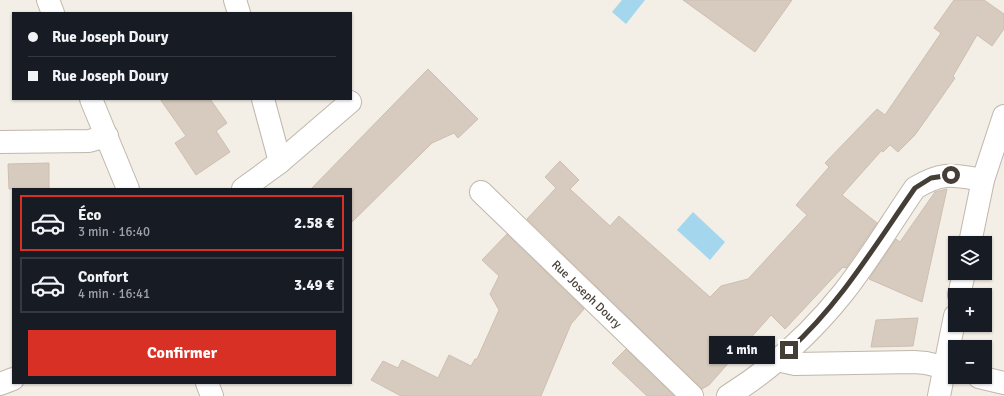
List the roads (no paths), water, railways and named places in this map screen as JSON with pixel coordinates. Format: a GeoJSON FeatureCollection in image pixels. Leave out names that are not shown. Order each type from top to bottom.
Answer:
{"type":"FeatureCollection","features":[{"type":"Feature","properties":{"kind":"street"},"geometry":{"type":"LineString","coordinates":[[48,0],[53,12]]}},
{"type":"Feature","properties":{"kind":"street"},"geometry":{"type":"LineString","coordinates":[[235,0],[238,12]]}},
{"type":"Feature","properties":{"kind":"street"},"geometry":{"type":"LineString","coordinates":[[91,100],[128,188]]}},
{"type":"Feature","properties":{"kind":"street"},"geometry":{"type":"LineString","coordinates":[[263,100],[280,162]]}},
{"type":"Feature","properties":{"kind":"street"},"geometry":{"type":"LineString","coordinates":[[244,188],[280,162],[350,102]]}},
{"type":"Feature","properties":{"kind":"street"},"geometry":{"type":"LineString","coordinates":[[971,236],[983,180],[1004,116]]}},
{"type":"Feature","properties":{"kind":"street"},"geometry":{"type":"LineString","coordinates":[[0,142],[89,141],[107,136]]}},
{"type":"Feature","properties":{"kind":"street"},"geometry":{"type":"LineString","coordinates":[[728,396],[744,386],[777,360],[812,328],[843,293],[915,188],[931,178],[951,175],[983,180]]}},
{"type":"Feature","properties":{"kind":"street","name":"Rue Joseph Doury"},"geometry":{"type":"LineString","coordinates":[[481,192],[692,396]]}},
{"type":"Feature","properties":{"kind":"street"},"geometry":{"type":"LineString","coordinates":[[777,360],[795,364],[914,362],[948,369]]}},
{"type":"Feature","properties":{"kind":"street"},"geometry":{"type":"LineString","coordinates":[[939,396],[948,374]]}},
{"type":"Feature","properties":{"kind":"street"},"geometry":{"type":"LineString","coordinates":[[0,384],[12,379]]}},
{"type":"Feature","properties":{"kind":"street"},"geometry":{"type":"LineString","coordinates":[[992,380],[1004,383]]}},
{"type":"Feature","properties":{"kind":"street"},"geometry":{"type":"LineString","coordinates":[[207,384],[212,396]]}},
{"type":"Feature","properties":{"kind":"water"},"geometry":{"type":"Polygon","coordinates":[[[622,0],[645,0],[626,24],[612,12],[622,0]]]}},
{"type":"Feature","properties":{"kind":"water"},"geometry":{"type":"Polygon","coordinates":[[[693,212],[725,242],[710,260],[677,230],[693,212]]]}}]}
